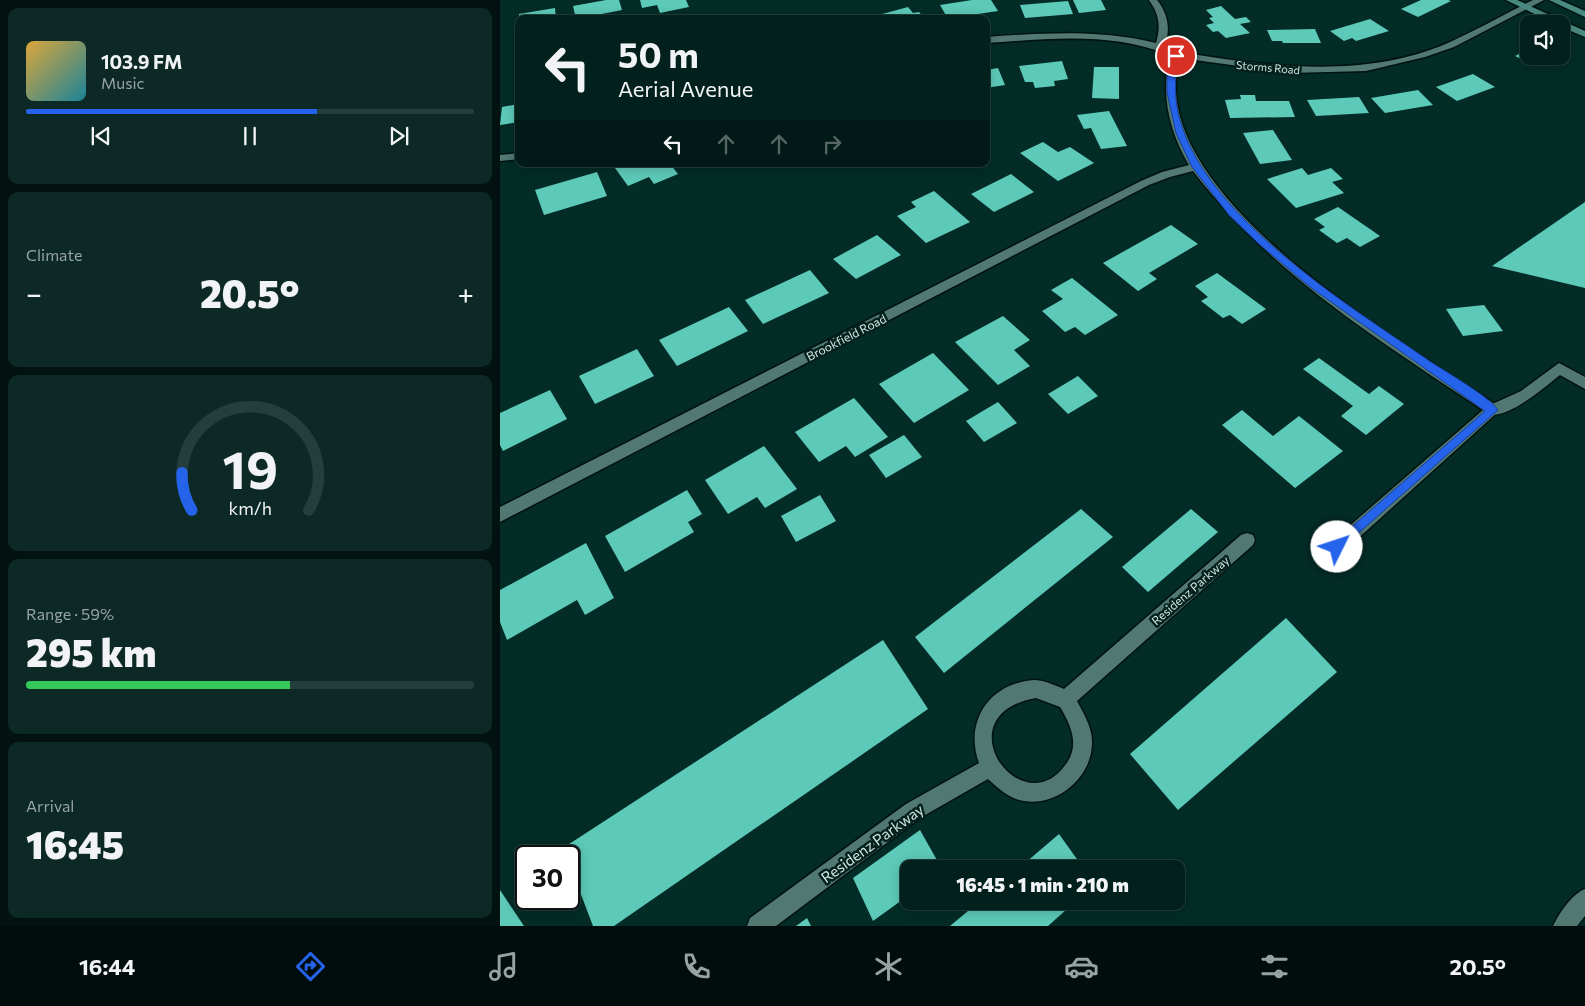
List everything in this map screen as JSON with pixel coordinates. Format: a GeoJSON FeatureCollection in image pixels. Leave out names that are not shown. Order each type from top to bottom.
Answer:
{"type":"FeatureCollection","features":[{"type":"Feature","properties":{"kind":"main road"},"geometry":{"type":"LineString","coordinates":[[1510,0],[1585,34]]}},
{"type":"Feature","properties":{"kind":"main road"},"geometry":{"type":"LineString","coordinates":[[1554,0],[1585,14]]}},
{"type":"Feature","properties":{"kind":"street"},"geometry":{"type":"LineString","coordinates":[[1153,0],[1163,16],[1165,32],[1160,48]]}},
{"type":"Feature","properties":{"kind":"street","name":"Storms Road"},"geometry":{"type":"LineString","coordinates":[[990,40],[1059,35],[1085,36],[1129,40],[1160,48],[1176,56],[1290,70],[1366,68],[1422,56],[1451,45],[1540,0]]}},
{"type":"Feature","properties":{"kind":"street"},"geometry":{"type":"LineString","coordinates":[[1176,56],[1170,74],[1171,92],[1180,133],[1196,167],[1232,213],[1261,241],[1313,285],[1493,410]]}},
{"type":"Feature","properties":{"kind":"street"},"geometry":{"type":"LineString","coordinates":[[500,158],[515,156]]}},
{"type":"Feature","properties":{"kind":"street","name":"Brookfield Road"},"geometry":{"type":"LineString","coordinates":[[500,515],[1145,183],[1166,174],[1196,167]]}},
{"type":"Feature","properties":{"kind":"street"},"geometry":{"type":"LineString","coordinates":[[1337,547],[1493,410],[1526,395],[1559,368],[1585,384]]}},
{"type":"Feature","properties":{"kind":"street","name":"Residenz Parkway"},"geometry":{"type":"LineString","coordinates":[[1065,700],[1247,540]]}},
{"type":"Feature","properties":{"kind":"street"},"geometry":{"type":"LineString","coordinates":[[1036,688],[1065,700],[1082,729],[1083,747],[1078,764],[1067,779],[1052,788],[1034,792],[1017,790],[989,768],[982,736],[986,720],[995,706],[1007,696],[1022,690],[1036,688]]}},
{"type":"Feature","properties":{"kind":"street","name":"Residenz Parkway"},"geometry":{"type":"LineString","coordinates":[[758,926],[914,811],[989,768]]}},
{"type":"Feature","properties":{"kind":"street"},"geometry":{"type":"LineString","coordinates":[[1564,926],[1585,900]]}},
{"type":"Feature","properties":{"kind":"building"},"geometry":{"type":"Polygon","coordinates":[[[606,0],[619,0],[622,10],[596,15],[575,15],[573,6],[606,0]]]}},
{"type":"Feature","properties":{"kind":"building"},"geometry":{"type":"Polygon","coordinates":[[[640,0],[686,0],[689,7],[660,13],[657,5],[642,8],[640,0]]]}},
{"type":"Feature","properties":{"kind":"building"},"geometry":{"type":"Polygon","coordinates":[[[972,0],[991,0],[998,11],[971,15],[946,15],[940,5],[972,0]]]}},
{"type":"Feature","properties":{"kind":"building"},"geometry":{"type":"Polygon","coordinates":[[[1073,0],[1101,0],[1106,10],[1079,13],[1073,0]]]}},
{"type":"Feature","properties":{"kind":"building"},"geometry":{"type":"Polygon","coordinates":[[[1421,0],[1451,1],[1418,17],[1401,9],[1421,0]]]}},
{"type":"Feature","properties":{"kind":"building"},"geometry":{"type":"Polygon","coordinates":[[[1068,1],[1073,14],[1025,18],[1020,5],[1068,1]]]}},
{"type":"Feature","properties":{"kind":"building"},"geometry":{"type":"Polygon","coordinates":[[[1221,6],[1235,19],[1246,17],[1251,22],[1240,24],[1250,33],[1226,38],[1218,31],[1213,32],[1206,25],[1214,23],[1209,18],[1213,17],[1206,10],[1221,6]]]}},
{"type":"Feature","properties":{"kind":"building"},"geometry":{"type":"Polygon","coordinates":[[[908,7],[913,13],[919,12],[922,15],[879,15],[908,7]]]}},
{"type":"Feature","properties":{"kind":"building"},"geometry":{"type":"Polygon","coordinates":[[[555,8],[556,15],[519,15],[555,8]]]}},
{"type":"Feature","properties":{"kind":"building"},"geometry":{"type":"Polygon","coordinates":[[[1370,19],[1389,31],[1356,41],[1352,38],[1344,41],[1330,31],[1370,19]]]}},
{"type":"Feature","properties":{"kind":"building"},"geometry":{"type":"Polygon","coordinates":[[[1315,29],[1321,43],[1283,43],[1282,41],[1272,41],[1267,30],[1315,29]]]}},
{"type":"Feature","properties":{"kind":"building"},"geometry":{"type":"Polygon","coordinates":[[[1062,61],[1068,79],[1054,81],[1055,86],[1035,88],[1033,82],[1025,82],[1019,66],[1062,61]]]}},
{"type":"Feature","properties":{"kind":"building"},"geometry":{"type":"Polygon","coordinates":[[[1094,67],[1119,67],[1119,99],[1092,98],[1094,67]]]}},
{"type":"Feature","properties":{"kind":"building"},"geometry":{"type":"Polygon","coordinates":[[[998,68],[1005,85],[990,87],[990,69],[998,68]]]}},
{"type":"Feature","properties":{"kind":"building"},"geometry":{"type":"Polygon","coordinates":[[[1473,74],[1495,87],[1457,101],[1436,87],[1473,74]]]}},
{"type":"Feature","properties":{"kind":"building"},"geometry":{"type":"Polygon","coordinates":[[[1418,90],[1433,105],[1385,113],[1371,98],[1418,90]]]}},
{"type":"Feature","properties":{"kind":"building"},"geometry":{"type":"Polygon","coordinates":[[[1240,95],[1255,95],[1256,101],[1289,101],[1295,117],[1230,118],[1225,100],[1241,99],[1240,95]]]}},
{"type":"Feature","properties":{"kind":"building"},"geometry":{"type":"Polygon","coordinates":[[[1359,97],[1369,113],[1316,116],[1307,100],[1359,97]]]}},
{"type":"Feature","properties":{"kind":"building"},"geometry":{"type":"Polygon","coordinates":[[[515,105],[515,123],[500,125],[502,107],[515,105]]]}},
{"type":"Feature","properties":{"kind":"building"},"geometry":{"type":"Polygon","coordinates":[[[1109,111],[1127,146],[1101,149],[1091,128],[1084,129],[1077,115],[1109,111]]]}},
{"type":"Feature","properties":{"kind":"building"},"geometry":{"type":"Polygon","coordinates":[[[1273,130],[1292,160],[1260,164],[1243,133],[1273,130]]]}},
{"type":"Feature","properties":{"kind":"building"},"geometry":{"type":"Polygon","coordinates":[[[1043,142],[1058,152],[1070,147],[1094,163],[1058,181],[1020,153],[1043,142]]]}},
{"type":"Feature","properties":{"kind":"building"},"geometry":{"type":"Polygon","coordinates":[[[672,167],[678,174],[654,184],[649,177],[628,186],[615,168],[672,167]]]}},
{"type":"Feature","properties":{"kind":"building"},"geometry":{"type":"Polygon","coordinates":[[[1302,168],[1308,175],[1331,168],[1343,179],[1332,182],[1344,193],[1296,208],[1267,179],[1302,168]]]}},
{"type":"Feature","properties":{"kind":"building"},"geometry":{"type":"Polygon","coordinates":[[[597,172],[607,196],[544,215],[535,190],[597,172]]]}},
{"type":"Feature","properties":{"kind":"building"},"geometry":{"type":"Polygon","coordinates":[[[1011,174],[1034,192],[994,212],[971,194],[1011,174]]]}},
{"type":"Feature","properties":{"kind":"building"},"geometry":{"type":"Polygon","coordinates":[[[934,191],[970,222],[926,243],[897,216],[916,207],[911,202],[934,191]]]}},
{"type":"Feature","properties":{"kind":"building"},"geometry":{"type":"Polygon","coordinates":[[[1585,202],[1585,288],[1492,266],[1585,202]]]}},
{"type":"Feature","properties":{"kind":"building"},"geometry":{"type":"Polygon","coordinates":[[[1338,207],[1380,236],[1360,247],[1347,238],[1337,243],[1319,230],[1325,227],[1314,219],[1338,207]]]}},
{"type":"Feature","properties":{"kind":"building"},"geometry":{"type":"Polygon","coordinates":[[[1171,225],[1198,244],[1149,273],[1157,279],[1138,291],[1103,263],[1171,225]]]}},
{"type":"Feature","properties":{"kind":"building"},"geometry":{"type":"Polygon","coordinates":[[[877,235],[901,255],[856,279],[833,259],[877,235]]]}},
{"type":"Feature","properties":{"kind":"building"},"geometry":{"type":"Polygon","coordinates":[[[810,270],[829,293],[763,324],[745,300],[810,270]]]}},
{"type":"Feature","properties":{"kind":"building"},"geometry":{"type":"Polygon","coordinates":[[[1217,273],[1266,309],[1242,324],[1230,315],[1223,318],[1201,301],[1208,297],[1195,286],[1217,273]]]}},
{"type":"Feature","properties":{"kind":"building"},"geometry":{"type":"Polygon","coordinates":[[[1072,278],[1118,315],[1085,335],[1075,327],[1065,332],[1042,311],[1063,299],[1051,290],[1072,278]]]}},
{"type":"Feature","properties":{"kind":"building"},"geometry":{"type":"Polygon","coordinates":[[[1484,305],[1503,331],[1463,336],[1446,309],[1484,305]]]}},
{"type":"Feature","properties":{"kind":"building"},"geometry":{"type":"Polygon","coordinates":[[[729,307],[748,331],[677,366],[659,340],[729,307]]]}},
{"type":"Feature","properties":{"kind":"building"},"geometry":{"type":"Polygon","coordinates":[[[1003,316],[1030,340],[1014,350],[1030,366],[998,385],[955,342],[1003,316]]]}},
{"type":"Feature","properties":{"kind":"building"},"geometry":{"type":"Polygon","coordinates":[[[637,349],[654,376],[595,404],[579,376],[637,349]]]}},
{"type":"Feature","properties":{"kind":"building"},"geometry":{"type":"Polygon","coordinates":[[[933,353],[969,390],[914,423],[879,384],[933,353]]]}},
{"type":"Feature","properties":{"kind":"building"},"geometry":{"type":"Polygon","coordinates":[[[1319,358],[1369,394],[1379,386],[1404,404],[1366,435],[1341,416],[1353,406],[1303,369],[1319,358]]]}},
{"type":"Feature","properties":{"kind":"building"},"geometry":{"type":"Polygon","coordinates":[[[1078,376],[1098,396],[1068,414],[1048,394],[1078,376]]]}},
{"type":"Feature","properties":{"kind":"building"},"geometry":{"type":"Polygon","coordinates":[[[550,390],[567,419],[503,451],[500,445],[500,413],[550,390]]]}},
{"type":"Feature","properties":{"kind":"building"},"geometry":{"type":"Polygon","coordinates":[[[854,398],[888,437],[855,457],[846,446],[819,462],[795,432],[854,398]]]}},
{"type":"Feature","properties":{"kind":"building"},"geometry":{"type":"Polygon","coordinates":[[[998,402],[1017,423],[984,442],[966,421],[998,402]]]}},
{"type":"Feature","properties":{"kind":"building"},"geometry":{"type":"Polygon","coordinates":[[[1242,410],[1273,436],[1299,416],[1343,451],[1295,488],[1222,425],[1242,410]]]}},
{"type":"Feature","properties":{"kind":"building"},"geometry":{"type":"Polygon","coordinates":[[[904,435],[922,457],[886,478],[869,455],[904,435]]]}},
{"type":"Feature","properties":{"kind":"building"},"geometry":{"type":"Polygon","coordinates":[[[764,446],[797,489],[765,508],[757,497],[728,514],[705,480],[764,446]]]}},
{"type":"Feature","properties":{"kind":"building"},"geometry":{"type":"Polygon","coordinates":[[[687,490],[702,514],[688,522],[694,532],[625,572],[605,536],[687,490]]]}},
{"type":"Feature","properties":{"kind":"building"},"geometry":{"type":"Polygon","coordinates":[[[820,495],[836,521],[796,542],[781,516],[820,495]]]}},
{"type":"Feature","properties":{"kind":"building"},"geometry":{"type":"Polygon","coordinates":[[[1081,509],[1113,537],[944,673],[915,637],[1081,509]]]}},
{"type":"Feature","properties":{"kind":"building"},"geometry":{"type":"Polygon","coordinates":[[[1191,509],[1218,532],[1148,592],[1122,567],[1191,509]]]}},
{"type":"Feature","properties":{"kind":"building"},"geometry":{"type":"Polygon","coordinates":[[[586,543],[614,598],[585,615],[577,600],[507,640],[500,622],[500,590],[586,543]]]}},
{"type":"Feature","properties":{"kind":"building"},"geometry":{"type":"Polygon","coordinates":[[[1286,618],[1337,672],[1178,810],[1130,754],[1286,618]]]}},
{"type":"Feature","properties":{"kind":"building"},"geometry":{"type":"Polygon","coordinates":[[[883,640],[928,709],[614,926],[593,926],[580,892],[580,845],[568,845],[883,640]]]}},
{"type":"Feature","properties":{"kind":"building"},"geometry":{"type":"Polygon","coordinates":[[[920,830],[937,860],[900,860],[900,902],[873,921],[853,878],[920,830]]]}},
{"type":"Feature","properties":{"kind":"building"},"geometry":{"type":"Polygon","coordinates":[[[1059,834],[1078,860],[1029,860],[1059,834]]]}},
{"type":"Feature","properties":{"kind":"building"},"geometry":{"type":"Polygon","coordinates":[[[500,890],[524,926],[500,926],[500,890]]]}},
{"type":"Feature","properties":{"kind":"building"},"geometry":{"type":"Polygon","coordinates":[[[969,910],[1066,910],[1048,926],[950,926],[969,910]]]}},
{"type":"Feature","properties":{"kind":"building"},"geometry":{"type":"Polygon","coordinates":[[[807,918],[811,926],[796,926],[807,918]]]}},
{"type":"Feature","properties":{"kind":"route"},"geometry":{"type":"LineString","coordinates":[[1176,56],[1170,74],[1171,92],[1180,133],[1196,167],[1232,213],[1261,241],[1313,285],[1493,410],[1337,547]]}}]}
